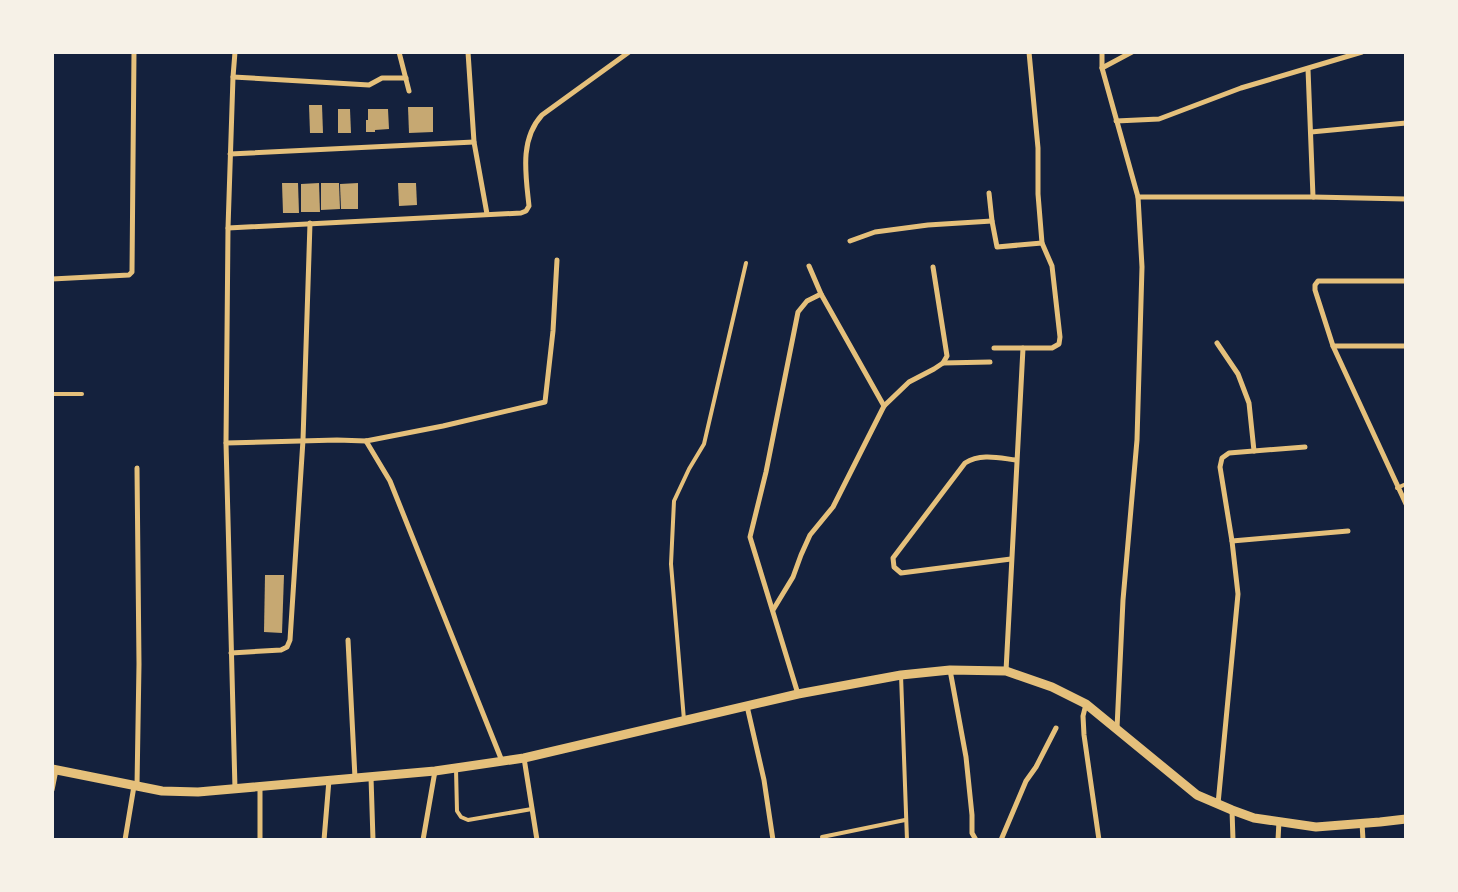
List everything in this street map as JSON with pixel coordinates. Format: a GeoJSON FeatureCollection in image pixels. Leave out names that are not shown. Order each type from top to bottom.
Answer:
{"type":"FeatureCollection","features":[{"type":"Feature","properties":{"kind":"street"},"geometry":{"type":"LineString","coordinates":[[52,279],[129,275],[132,272],[134,52]]}},
{"type":"Feature","properties":{"kind":"street"},"geometry":{"type":"LineString","coordinates":[[235,52],[232,77],[228,228],[226,443],[235,788]]}},
{"type":"Feature","properties":{"kind":"street"},"geometry":{"type":"LineString","coordinates":[[399,52],[409,91]]}},
{"type":"Feature","properties":{"kind":"street"},"geometry":{"type":"LineString","coordinates":[[468,52],[474,142],[487,214]]}},
{"type":"Feature","properties":{"kind":"street"},"geometry":{"type":"LineString","coordinates":[[228,228],[521,213],[526,211],[529,206],[525,155],[529,137],[536,121],[629,52]]}},
{"type":"Feature","properties":{"kind":"street"},"geometry":{"type":"LineString","coordinates":[[994,348],[1052,348],[1058,344],[1060,337],[1052,266],[1042,243],[1038,194],[1038,148],[1029,52]]}},
{"type":"Feature","properties":{"kind":"street"},"geometry":{"type":"LineString","coordinates":[[1102,52],[1102,68],[1138,197],[1142,266],[1137,440],[1123,600],[1117,728]]}},
{"type":"Feature","properties":{"kind":"street"},"geometry":{"type":"LineString","coordinates":[[1102,68],[1132,52]]}},
{"type":"Feature","properties":{"kind":"street"},"geometry":{"type":"LineString","coordinates":[[1116,121],[1159,119],[1241,88],[1362,52]]}},
{"type":"Feature","properties":{"kind":"street"},"geometry":{"type":"LineString","coordinates":[[1308,69],[1312,197]]}},
{"type":"Feature","properties":{"kind":"street"},"geometry":{"type":"LineString","coordinates":[[232,77],[369,84],[382,78],[406,78]]}},
{"type":"Feature","properties":{"kind":"street"},"geometry":{"type":"LineString","coordinates":[[1311,132],[1406,123]]}},
{"type":"Feature","properties":{"kind":"street"},"geometry":{"type":"LineString","coordinates":[[230,154],[474,142]]}},
{"type":"Feature","properties":{"kind":"street"},"geometry":{"type":"LineString","coordinates":[[989,193],[997,246],[1042,243]]}},
{"type":"Feature","properties":{"kind":"street"},"geometry":{"type":"LineString","coordinates":[[1138,197],[1406,199]]}},
{"type":"Feature","properties":{"kind":"street"},"geometry":{"type":"LineString","coordinates":[[850,241],[875,232],[928,225],[992,221]]}},
{"type":"Feature","properties":{"kind":"street"},"geometry":{"type":"LineString","coordinates":[[231,653],[281,650],[287,647],[290,640],[303,440],[310,223]]}},
{"type":"Feature","properties":{"kind":"street"},"geometry":{"type":"LineString","coordinates":[[226,443],[303,440],[366,441],[443,426],[545,402],[553,331],[557,260]]}},
{"type":"Feature","properties":{"kind":"street"},"geometry":{"type":"LineString","coordinates":[[809,266],[821,294],[884,406]]}},
{"type":"Feature","properties":{"kind":"street"},"geometry":{"type":"LineString","coordinates":[[933,267],[947,356],[943,363]]}},
{"type":"Feature","properties":{"kind":"street"},"geometry":{"type":"LineString","coordinates":[[1406,281],[1318,281],[1315,285],[1333,346],[1406,504]]}},
{"type":"Feature","properties":{"kind":"street"},"geometry":{"type":"LineString","coordinates":[[798,694],[750,537],[766,472],[798,312],[807,301],[821,294]]}},
{"type":"Feature","properties":{"kind":"street"},"geometry":{"type":"LineString","coordinates":[[1217,343],[1238,374],[1249,403],[1254,451]]}},
{"type":"Feature","properties":{"kind":"street"},"geometry":{"type":"LineString","coordinates":[[1333,346],[1406,346]]}},
{"type":"Feature","properties":{"kind":"street"},"geometry":{"type":"LineString","coordinates":[[1006,671],[1023,348]]}},
{"type":"Feature","properties":{"kind":"street"},"geometry":{"type":"LineString","coordinates":[[773,610],[794,577],[800,555],[810,535],[833,507],[884,406],[909,382],[943,363],[990,362]]}},
{"type":"Feature","properties":{"kind":"street"},"geometry":{"type":"LineString","coordinates":[[366,441],[390,481],[502,760]]}},
{"type":"Feature","properties":{"kind":"street"},"geometry":{"type":"LineString","coordinates":[[1218,805],[1238,594],[1220,467],[1222,458],[1229,453],[1305,447]]}},
{"type":"Feature","properties":{"kind":"street"},"geometry":{"type":"LineString","coordinates":[[1011,559],[900,573],[894,567],[893,558],[965,463],[981,456],[1016,460]]}},
{"type":"Feature","properties":{"kind":"street"},"geometry":{"type":"LineString","coordinates":[[125,840],[135,787],[139,664],[137,468]]}},
{"type":"Feature","properties":{"kind":"street"},"geometry":{"type":"LineString","coordinates":[[1232,541],[1348,531]]}},
{"type":"Feature","properties":{"kind":"street"},"geometry":{"type":"LineString","coordinates":[[348,640],[355,778]]}},
{"type":"Feature","properties":{"kind":"street"},"geometry":{"type":"LineString","coordinates":[[950,670],[966,756],[972,833],[976,840]]}},
{"type":"Feature","properties":{"kind":"street"},"geometry":{"type":"LineString","coordinates":[[52,790],[54,770],[162,792],[198,792],[435,771],[524,758],[798,694],[901,675],[950,670],[1006,671],[1052,687],[1086,704],[1197,795],[1218,805],[1254,818],[1316,826],[1406,819]]}},
{"type":"Feature","properties":{"kind":"street"},"geometry":{"type":"LineString","coordinates":[[1086,704],[1083,716],[1084,735],[1099,840]]}},
{"type":"Feature","properties":{"kind":"street"},"geometry":{"type":"LineString","coordinates":[[747,706],[764,780],[773,840]]}},
{"type":"Feature","properties":{"kind":"street"},"geometry":{"type":"LineString","coordinates":[[1001,840],[1026,781],[1036,767],[1056,728]]}},
{"type":"Feature","properties":{"kind":"street"},"geometry":{"type":"LineString","coordinates":[[524,758],[537,840]]}},
{"type":"Feature","properties":{"kind":"street"},"geometry":{"type":"LineString","coordinates":[[423,840],[435,771]]}},
{"type":"Feature","properties":{"kind":"street"},"geometry":{"type":"LineString","coordinates":[[371,777],[373,840]]}},
{"type":"Feature","properties":{"kind":"street"},"geometry":{"type":"LineString","coordinates":[[324,840],[329,780]]}},
{"type":"Feature","properties":{"kind":"street"},"geometry":{"type":"LineString","coordinates":[[260,786],[260,840]]}},
{"type":"Feature","properties":{"kind":"street"},"geometry":{"type":"LineString","coordinates":[[1232,810],[1233,840]]}},
{"type":"Feature","properties":{"kind":"street"},"geometry":{"type":"LineString","coordinates":[[1278,840],[1279,822]]}},
{"type":"Feature","properties":{"kind":"street"},"geometry":{"type":"LineString","coordinates":[[1362,823],[1363,840]]}},
{"type":"Feature","properties":{"kind":"lane"},"geometry":{"type":"LineString","coordinates":[[684,720],[671,564],[674,501],[689,469],[704,444],[746,263]]}},
{"type":"Feature","properties":{"kind":"lane"},"geometry":{"type":"LineString","coordinates":[[52,394],[82,394]]}},
{"type":"Feature","properties":{"kind":"lane"},"geometry":{"type":"LineString","coordinates":[[1397,488],[1406,484]]}},
{"type":"Feature","properties":{"kind":"lane"},"geometry":{"type":"LineString","coordinates":[[901,675],[907,840]]}},
{"type":"Feature","properties":{"kind":"lane"},"geometry":{"type":"LineString","coordinates":[[456,768],[457,811],[461,817],[468,820],[532,809]]}},
{"type":"Feature","properties":{"kind":"lane"},"geometry":{"type":"LineString","coordinates":[[822,837],[905,820]]}},
{"type":"Feature","properties":{"kind":"building"},"geometry":{"type":"Polygon","coordinates":[[[309,105],[322,105],[323,133],[310,133],[309,105]]]}},
{"type":"Feature","properties":{"kind":"building"},"geometry":{"type":"Polygon","coordinates":[[[408,107],[433,107],[433,132],[409,133],[408,107]]]}},
{"type":"Feature","properties":{"kind":"building"},"geometry":{"type":"Polygon","coordinates":[[[338,109],[350,109],[351,133],[338,133],[338,109]]]}},
{"type":"Feature","properties":{"kind":"building"},"geometry":{"type":"Polygon","coordinates":[[[368,109],[388,109],[389,129],[366,132],[368,109]]]}},
{"type":"Feature","properties":{"kind":"building"},"geometry":{"type":"Polygon","coordinates":[[[282,183],[298,183],[299,213],[283,213],[282,183]]]}},
{"type":"Feature","properties":{"kind":"building"},"geometry":{"type":"Polygon","coordinates":[[[319,183],[320,212],[301,212],[301,184],[319,183]]]}},
{"type":"Feature","properties":{"kind":"building"},"geometry":{"type":"Polygon","coordinates":[[[321,183],[339,183],[340,209],[321,210],[321,183]]]}},
{"type":"Feature","properties":{"kind":"building"},"geometry":{"type":"Polygon","coordinates":[[[358,183],[358,209],[341,209],[340,184],[358,183]]]}},
{"type":"Feature","properties":{"kind":"building"},"geometry":{"type":"Polygon","coordinates":[[[398,183],[416,183],[417,205],[399,206],[398,183]]]}},
{"type":"Feature","properties":{"kind":"building"},"geometry":{"type":"Polygon","coordinates":[[[265,575],[284,575],[282,633],[264,632],[265,575]]]}}]}
